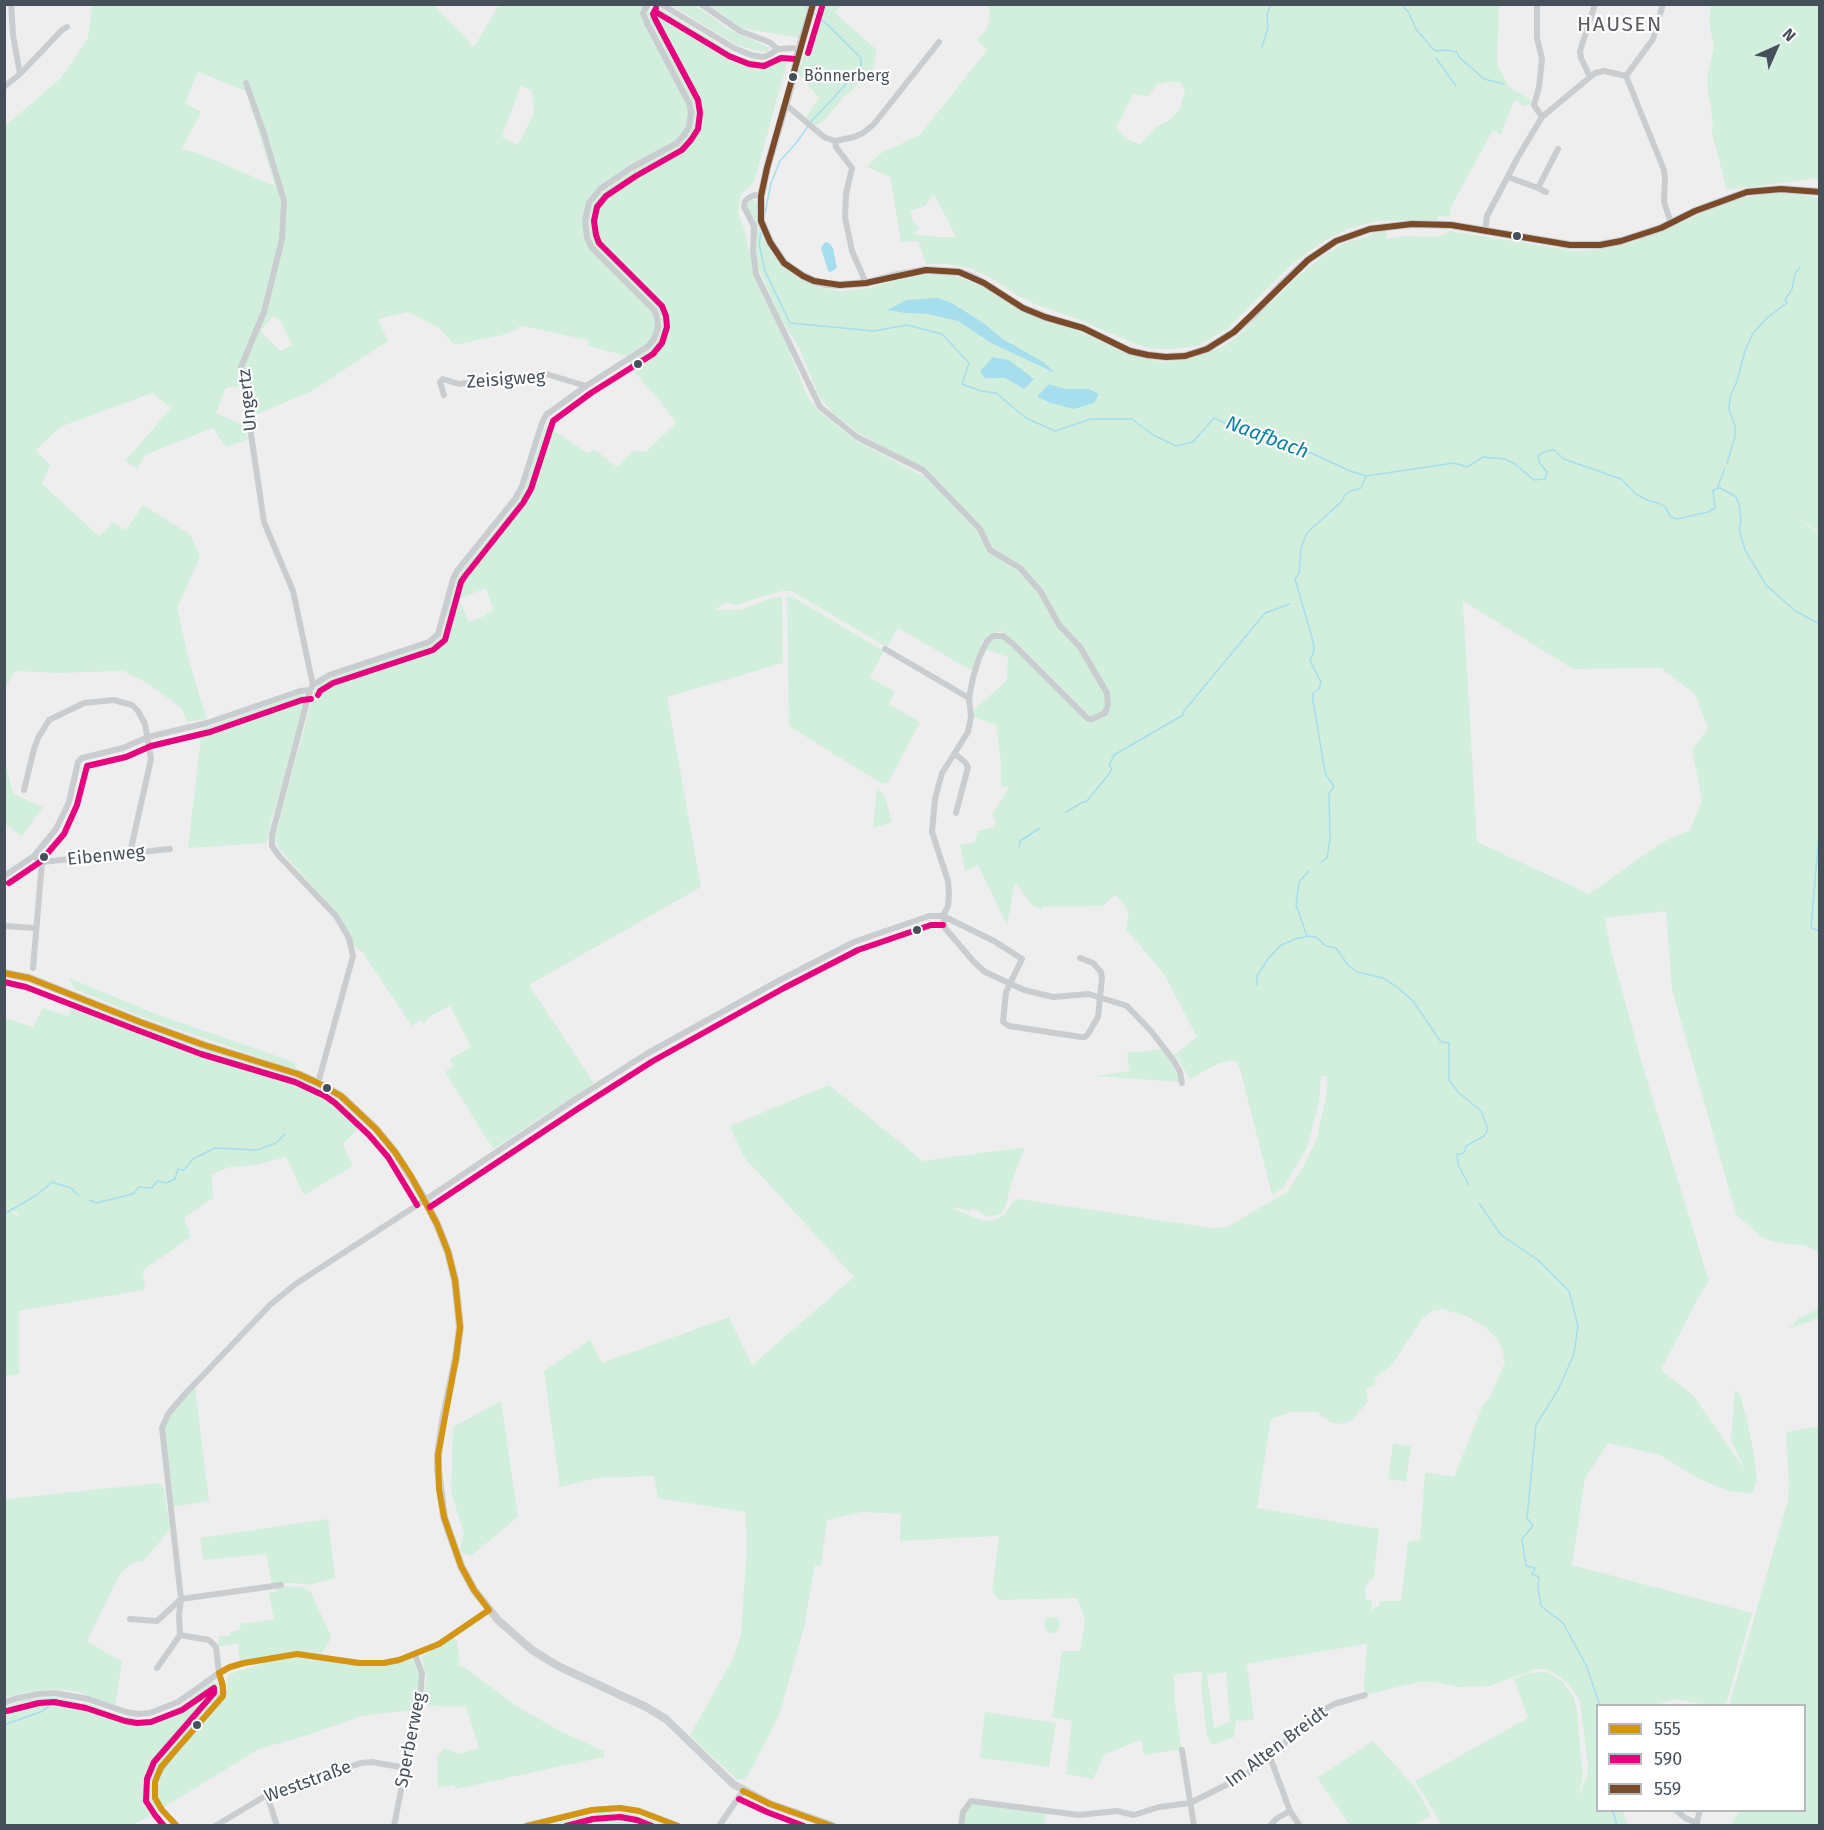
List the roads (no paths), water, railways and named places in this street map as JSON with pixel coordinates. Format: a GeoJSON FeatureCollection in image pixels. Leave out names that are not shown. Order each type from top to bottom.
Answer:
{"type":"FeatureCollection","features":[{"type":"Feature","properties":{"kind":"street"},"geometry":{"type":"LineString","coordinates":[[12,4],[13,35],[20,74]]}},
{"type":"Feature","properties":{"kind":"street"},"geometry":{"type":"LineString","coordinates":[[4,876],[34,856],[56,829],[69,802],[78,762],[82,758],[123,748],[148,737],[207,723],[311,688],[329,675],[429,642],[438,634],[453,579],[515,499],[522,486],[546,415],[647,347],[654,339],[658,327],[654,310],[592,248],[585,228],[589,203],[600,189],[624,172],[677,144],[689,127],[691,113],[689,103],[643,13],[648,4]]}},
{"type":"Feature","properties":{"kind":"street"},"geometry":{"type":"LineString","coordinates":[[661,4],[734,48],[751,55],[763,57],[778,49],[799,50]]}},
{"type":"Feature","properties":{"kind":"street"},"geometry":{"type":"LineString","coordinates":[[701,4],[740,31],[769,42],[778,49]]}},
{"type":"Feature","properties":{"kind":"street"},"geometry":{"type":"LineString","coordinates":[[1537,4],[1537,38],[1542,59],[1539,87],[1534,105],[1542,117]]}},
{"type":"Feature","properties":{"kind":"street"},"geometry":{"type":"LineString","coordinates":[[1590,77],[1580,51],[1595,4]]}},
{"type":"Feature","properties":{"kind":"street"},"geometry":{"type":"LineString","coordinates":[[1626,76],[1653,39],[1663,4]]}},
{"type":"Feature","properties":{"kind":"street"},"geometry":{"type":"LineString","coordinates":[[812,8],[761,196],[761,221],[776,253],[784,263],[803,276],[826,284],[852,285],[926,270],[945,270],[970,276],[1023,308],[1083,328],[1130,351],[1148,356],[1185,356],[1207,349],[1234,332],[1308,260],[1336,241],[1370,229],[1412,224],[1451,225],[1561,244],[1600,244],[1621,241],[1661,228],[1695,211],[1747,192],[1781,189],[1820,192]]}},
{"type":"Feature","properties":{"kind":"street"},"geometry":{"type":"LineString","coordinates":[[4,87],[67,27]]}},
{"type":"Feature","properties":{"kind":"street"},"geometry":{"type":"LineString","coordinates":[[4,38],[13,35]]}},
{"type":"Feature","properties":{"kind":"street"},"geometry":{"type":"LineString","coordinates":[[785,104],[824,137],[835,141],[845,140],[863,133],[874,124],[939,42]]}},
{"type":"Feature","properties":{"kind":"street"},"geometry":{"type":"LineString","coordinates":[[1485,231],[1487,216],[1542,117],[1595,73],[1604,71],[1626,76]]}},
{"type":"Feature","properties":{"kind":"street"},"geometry":{"type":"LineString","coordinates":[[1626,76],[1664,170],[1664,202],[1671,223]]}},
{"type":"Feature","properties":{"kind":"street","name":"Ungertz"},"geometry":{"type":"LineString","coordinates":[[246,83],[284,201],[282,239],[264,312],[241,367],[264,522],[293,591],[311,672],[311,688]]}},
{"type":"Feature","properties":{"kind":"street"},"geometry":{"type":"LineString","coordinates":[[892,101],[900,98]]}},
{"type":"Feature","properties":{"kind":"street"},"geometry":{"type":"LineString","coordinates":[[835,141],[840,153],[852,168],[846,194],[845,217],[852,251],[866,283]]}},
{"type":"Feature","properties":{"kind":"street"},"geometry":{"type":"LineString","coordinates":[[1538,188],[1558,149]]}},
{"type":"Feature","properties":{"kind":"street"},"geometry":{"type":"LineString","coordinates":[[1508,177],[1546,192]]}},
{"type":"Feature","properties":{"kind":"street"},"geometry":{"type":"LineString","coordinates":[[761,196],[750,197],[745,201],[744,207],[754,226],[753,251],[756,274],[820,407],[857,437],[922,470],[980,530],[990,550],[1020,568],[1041,592],[1059,625],[1080,647],[1107,693],[1108,705],[1104,713],[1088,719],[1013,644],[1000,635],[993,636],[987,641],[979,658],[969,698],[970,728],[942,772],[933,814],[932,832],[948,881],[948,906],[943,916],[945,928],[985,972],[1024,990],[1053,997],[1089,994],[1125,1004],[1174,1061],[1180,1072],[1182,1083]]}},
{"type":"Feature","properties":{"kind":"street","name":"Zeisigweg"},"geometry":{"type":"LineString","coordinates":[[444,395],[440,382],[442,379],[459,384],[480,381],[514,382],[546,374],[586,386]]}},
{"type":"Feature","properties":{"kind":"street"},"geometry":{"type":"LineString","coordinates":[[885,649],[969,698]]}},
{"type":"Feature","properties":{"kind":"street"},"geometry":{"type":"LineString","coordinates":[[311,688],[272,835],[272,846],[336,916],[349,938],[352,956],[318,1083]]}},
{"type":"Feature","properties":{"kind":"street"},"geometry":{"type":"LineString","coordinates":[[24,790],[34,749],[49,720],[84,703],[114,700],[132,705],[145,723],[151,759],[130,853]]}},
{"type":"Feature","properties":{"kind":"street"},"geometry":{"type":"LineString","coordinates":[[955,754],[968,767],[956,813]]}},
{"type":"Feature","properties":{"kind":"street","name":"Eibenweg"},"geometry":{"type":"LineString","coordinates":[[42,862],[170,849]]}},
{"type":"Feature","properties":{"kind":"street"},"geometry":{"type":"LineString","coordinates":[[33,968],[42,862],[34,856]]}},
{"type":"Feature","properties":{"kind":"street"},"geometry":{"type":"LineString","coordinates":[[157,1668],[180,1635],[181,1599],[162,1428],[168,1414],[272,1304],[297,1283],[648,1053],[854,942],[929,916],[943,916],[994,941],[1022,959],[1006,992],[1003,1022],[1010,1026],[1081,1037],[1088,1034],[1098,1017],[1101,972],[1094,963],[1080,958]]}},
{"type":"Feature","properties":{"kind":"street"},"geometry":{"type":"LineString","coordinates":[[4,926],[35,928]]}},
{"type":"Feature","properties":{"kind":"street"},"geometry":{"type":"LineString","coordinates":[[4,973],[29,978],[204,1045],[298,1074],[341,1096],[376,1129],[395,1152],[425,1200],[448,1252],[458,1297],[460,1327],[438,1455],[439,1488],[444,1517],[461,1566],[474,1590],[510,1632],[532,1650],[558,1666],[646,1707],[666,1719],[718,1771],[743,1791],[770,1804],[833,1826]]}},
{"type":"Feature","properties":{"kind":"street"},"geometry":{"type":"LineString","coordinates":[[130,1619],[157,1621],[181,1599],[281,1585]]}},
{"type":"Feature","properties":{"kind":"street"},"geometry":{"type":"LineString","coordinates":[[4,1703],[38,1694],[62,1694],[88,1699],[126,1712],[150,1713],[167,1708],[219,1673],[244,1663],[297,1654],[359,1663],[384,1663],[415,1655],[439,1644],[489,1610]]}},
{"type":"Feature","properties":{"kind":"street"},"geometry":{"type":"LineString","coordinates":[[177,1826],[162,1810],[155,1798],[155,1782],[166,1761],[223,1696],[216,1647],[201,1638],[180,1635]]}},
{"type":"Feature","properties":{"kind":"street","name":"Sperberweg"},"geometry":{"type":"LineString","coordinates":[[394,1826],[421,1688],[422,1673],[415,1655]]}},
{"type":"Feature","properties":{"kind":"street","name":"Im Alten Breidt"},"geometry":{"type":"LineString","coordinates":[[961,1826],[963,1812],[971,1801],[1079,1815],[1117,1811],[1134,1815],[1159,1807],[1190,1803],[1244,1776],[1270,1757],[1299,1726],[1312,1717],[1334,1704],[1365,1695]]}},
{"type":"Feature","properties":{"kind":"street"},"geometry":{"type":"LineString","coordinates":[[1182,1750],[1194,1826]]}},
{"type":"Feature","properties":{"kind":"street"},"geometry":{"type":"LineString","coordinates":[[1270,1757],[1290,1811],[1300,1826]]}},
{"type":"Feature","properties":{"kind":"street","name":"Weststraße"},"geometry":{"type":"LineString","coordinates":[[215,1826],[267,1795],[361,1763],[372,1762],[406,1768]]}},
{"type":"Feature","properties":{"kind":"street"},"geometry":{"type":"LineString","coordinates":[[719,1826],[743,1791]]}},
{"type":"Feature","properties":{"kind":"street"},"geometry":{"type":"LineString","coordinates":[[267,1795],[277,1826]]}},
{"type":"Feature","properties":{"kind":"street"},"geometry":{"type":"LineString","coordinates":[[525,1826],[592,1810],[620,1808],[639,1811],[678,1826]]}},
{"type":"Feature","properties":{"kind":"street"},"geometry":{"type":"LineString","coordinates":[[1269,1826],[1290,1811]]}},
{"type":"Feature","properties":{"kind":"street"},"geometry":{"type":"LineString","coordinates":[[1678,1812],[1697,1824]]}},
{"type":"Feature","properties":{"kind":"water"},"geometry":{"type":"Polygon","coordinates":[[[825,242],[833,248],[837,268],[831,272],[828,271],[821,248],[825,242]]]}},
{"type":"Feature","properties":{"kind":"water"},"geometry":{"type":"Polygon","coordinates":[[[937,298],[952,303],[982,322],[1003,339],[1045,363],[1055,373],[991,343],[958,321],[927,314],[887,310],[907,300],[937,298]]]}},
{"type":"Feature","properties":{"kind":"water"},"geometry":{"type":"Polygon","coordinates":[[[993,357],[1009,360],[1034,379],[1024,389],[1005,378],[985,378],[980,371],[993,357]]]}},
{"type":"Feature","properties":{"kind":"water"},"geometry":{"type":"Polygon","coordinates":[[[1049,384],[1066,389],[1089,389],[1099,394],[1094,403],[1074,409],[1050,403],[1037,396],[1049,384]]]}},
{"type":"Feature","properties":{"kind":"waterway","name":"Naafbach"},"geometry":{"type":"LineString","coordinates":[[803,4],[809,9]]}},
{"type":"Feature","properties":{"kind":"waterway"},"geometry":{"type":"LineString","coordinates":[[1262,47],[1268,28],[1267,15],[1271,4]]}},
{"type":"Feature","properties":{"kind":"waterway"},"geometry":{"type":"LineString","coordinates":[[1401,4],[1409,13],[1416,29],[1434,50],[1457,52],[1459,57],[1484,79],[1504,84]]}},
{"type":"Feature","properties":{"kind":"waterway","name":"Naafbach"},"geometry":{"type":"LineString","coordinates":[[811,122],[861,68],[861,58],[815,14]]}},
{"type":"Feature","properties":{"kind":"waterway"},"geometry":{"type":"LineString","coordinates":[[1436,58],[1456,86]]}},
{"type":"Feature","properties":{"kind":"waterway","name":"Naafbach"},"geometry":{"type":"LineString","coordinates":[[765,213],[771,183],[780,161],[808,126]]}},
{"type":"Feature","properties":{"kind":"waterway","name":"Naafbach"},"geometry":{"type":"LineString","coordinates":[[761,233],[759,244],[765,271],[790,323],[874,331],[907,325],[942,334],[969,363],[962,384],[981,391],[996,393],[1026,418],[1055,431],[1091,419],[1132,419],[1153,435],[1176,446],[1193,442],[1214,418],[1245,432],[1300,448],[1366,476],[1454,463],[1467,467],[1483,457],[1505,459],[1515,464],[1534,480],[1545,479],[1547,472],[1539,462],[1538,455],[1554,450],[1564,459],[1621,479],[1636,494],[1659,503],[1665,507],[1671,517],[1677,519],[1708,512],[1715,508],[1713,490],[1720,488],[1736,497],[1741,521],[1739,529],[1745,550],[1766,585],[1795,611],[1820,624]]}},
{"type":"Feature","properties":{"kind":"waterway"},"geometry":{"type":"LineString","coordinates":[[1727,463],[1735,437],[1735,426],[1729,409],[1730,397],[1745,351],[1753,333],[1768,317],[1787,303],[1785,300],[1792,289],[1795,274],[1800,267]]}},
{"type":"Feature","properties":{"kind":"waterway"},"geometry":{"type":"LineString","coordinates":[[1717,489],[1725,468]]}},
{"type":"Feature","properties":{"kind":"waterway"},"geometry":{"type":"LineString","coordinates":[[1321,862],[1327,858],[1330,839],[1329,794],[1334,786],[1326,775],[1324,767],[1313,700],[1313,693],[1319,689],[1321,682],[1310,661],[1314,651],[1313,641],[1295,579],[1299,573],[1301,548],[1307,533],[1341,502],[1345,495],[1361,488],[1366,476]]}},
{"type":"Feature","properties":{"kind":"waterway"},"geometry":{"type":"LineString","coordinates":[[1066,812],[1086,802],[1112,769],[1109,766],[1114,755],[1183,715],[1265,613],[1290,604]]}},
{"type":"Feature","properties":{"kind":"waterway","name":"Naafbach"},"geometry":{"type":"LineString","coordinates":[[1820,822],[1811,928],[1820,931]]}},
{"type":"Feature","properties":{"kind":"waterway"},"geometry":{"type":"LineString","coordinates":[[1019,847],[1020,841],[1040,828]]}},
{"type":"Feature","properties":{"kind":"waterway"},"geometry":{"type":"LineString","coordinates":[[1309,871],[1299,882],[1296,905],[1307,936],[1316,937],[1326,946],[1336,948],[1348,965],[1357,972],[1383,978],[1397,987],[1413,1001],[1441,1042],[1449,1043],[1449,1080],[1458,1092],[1481,1111],[1488,1129],[1484,1136],[1466,1146],[1462,1154],[1457,1154],[1458,1165],[1469,1185]]}},
{"type":"Feature","properties":{"kind":"waterway"},"geometry":{"type":"LineString","coordinates":[[1257,985],[1257,976],[1281,945],[1307,936]]}},
{"type":"Feature","properties":{"kind":"waterway"},"geometry":{"type":"LineString","coordinates":[[89,1200],[96,1203],[133,1194],[139,1187],[152,1188],[157,1181],[166,1183],[175,1179],[178,1169],[184,1170],[193,1159],[215,1148],[257,1150],[276,1143],[285,1134]]}},
{"type":"Feature","properties":{"kind":"waterway"},"geometry":{"type":"LineString","coordinates":[[4,1214],[37,1195],[52,1182],[71,1188],[79,1196]]}},
{"type":"Feature","properties":{"kind":"waterway"},"geometry":{"type":"LineString","coordinates":[[1479,1203],[1501,1235],[1538,1260],[1569,1291],[1578,1326],[1574,1354],[1558,1390],[1536,1425],[1527,1518],[1533,1526],[1522,1539],[1526,1566],[1535,1568],[1532,1574],[1539,1577],[1541,1606],[1563,1623],[1586,1665],[1599,1704]]}},
{"type":"Feature","properties":{"kind":"waterway"},"geometry":{"type":"LineString","coordinates":[[4,1725],[43,1711],[57,1699]]}},
{"type":"Feature","properties":{"kind":"waterway"},"geometry":{"type":"LineString","coordinates":[[1612,1812],[1617,1826]]}},
{"type":"Feature","properties":{"kind":"place","name":"Bönnerberg"},"geometry":{"type":"Point","coordinates":[793,77]}},
{"type":"Feature","properties":{"kind":"district","name":"HAUSEN"},"geometry":{"type":"Point","coordinates":[1620,25]}}]}
